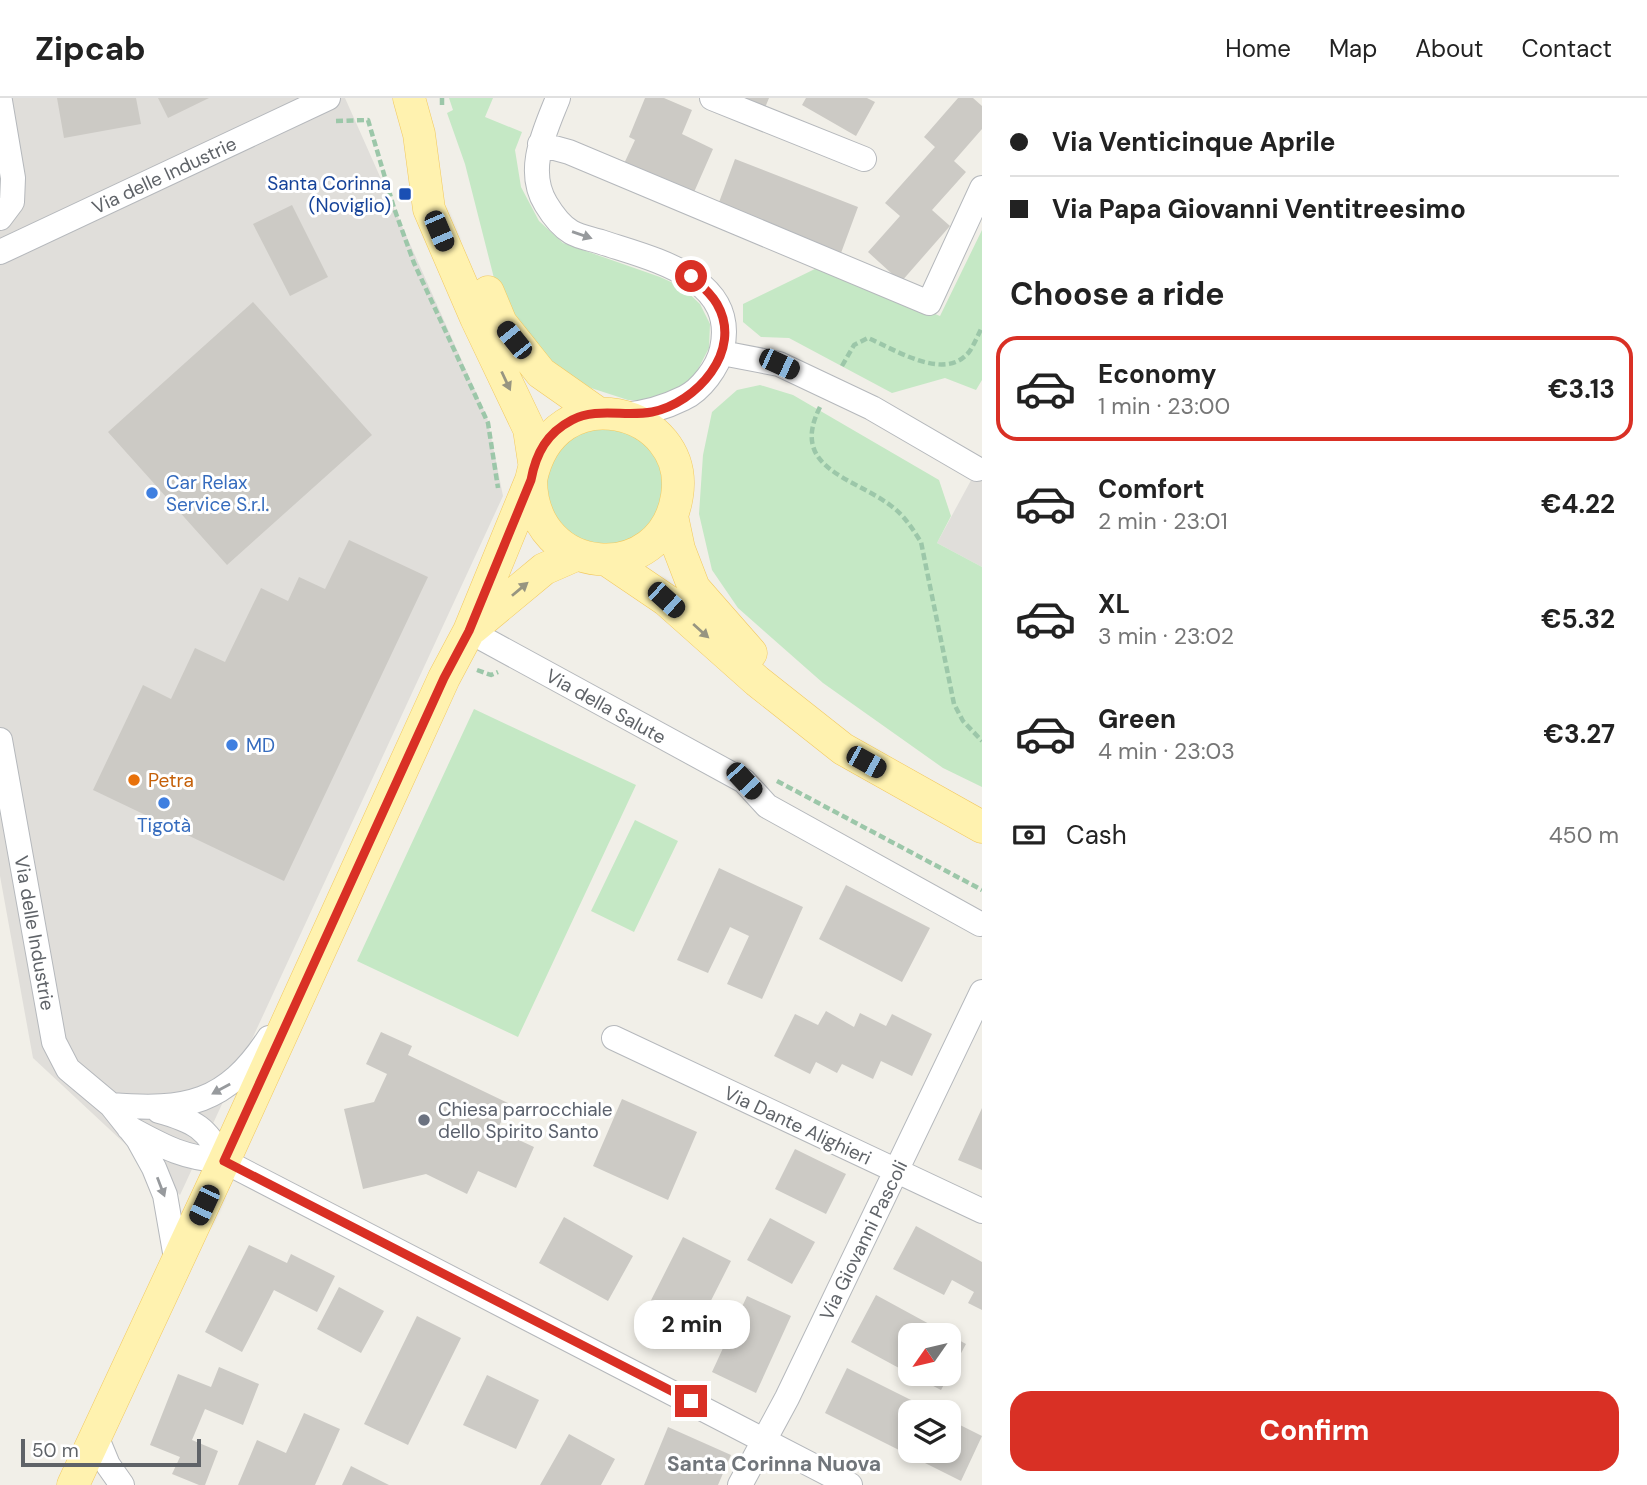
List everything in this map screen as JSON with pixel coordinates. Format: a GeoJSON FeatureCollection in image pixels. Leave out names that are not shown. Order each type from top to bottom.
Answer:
{"type":"FeatureCollection","features":[{"type":"Feature","properties":{"kind":"main road"},"geometry":{"type":"LineString","coordinates":[[409,98],[419,134],[429,209],[476,318],[529,429],[534,510],[541,525],[555,541],[576,555],[607,560],[629,556],[648,546],[672,516]]}},
{"type":"Feature","properties":{"kind":"main road"},"geometry":{"type":"LineString","coordinates":[[419,134],[501,323],[541,373],[611,414],[643,424],[660,439],[673,460],[678,482],[672,516],[679,549],[694,588],[751,653],[803,698],[969,820]]}},
{"type":"Feature","properties":{"kind":"main road"},"geometry":{"type":"LineString","coordinates":[[73,1485],[177,1264],[444,678],[469,631],[544,443],[557,429],[575,418],[611,414]]}},
{"type":"Feature","properties":{"kind":"main road"},"geometry":{"type":"LineString","coordinates":[[469,631],[544,569],[576,555]]}},
{"type":"Feature","properties":{"kind":"main road"},"geometry":{"type":"LineString","coordinates":[[607,560],[666,600],[757,681],[843,749],[969,820]]}},
{"type":"Feature","properties":{"kind":"street"},"geometry":{"type":"LineString","coordinates":[[558,98],[540,144],[537,172],[544,201],[555,217],[571,232],[670,265],[691,276],[707,290],[718,305],[723,320],[722,353],[702,385],[688,397],[653,412],[611,414]]}},
{"type":"Feature","properties":{"kind":"street"},"geometry":{"type":"LineString","coordinates":[[712,98],[863,159]]}},
{"type":"Feature","properties":{"kind":"street"},"geometry":{"type":"LineString","coordinates":[[0,101],[13,178],[13,195],[8,210],[0,218]]}},
{"type":"Feature","properties":{"kind":"street","name":"Via delle Industrie"},"geometry":{"type":"LineString","coordinates":[[0,252],[328,109]]}},
{"type":"Feature","properties":{"kind":"street"},"geometry":{"type":"LineString","coordinates":[[540,144],[569,152],[929,303],[982,188]]}},
{"type":"Feature","properties":{"kind":"street"},"geometry":{"type":"LineString","coordinates":[[722,353],[779,364],[872,408],[977,469]]}},
{"type":"Feature","properties":{"kind":"street","name":"Via della Salute"},"geometry":{"type":"LineString","coordinates":[[469,631],[744,781],[767,807],[980,924]]}},
{"type":"Feature","properties":{"kind":"street","name":"Via delle Industrie"},"geometry":{"type":"LineString","coordinates":[[0,740],[54,1042],[68,1069],[111,1105],[154,1168],[165,1195],[177,1264]]}},
{"type":"Feature","properties":{"kind":"street"},"geometry":{"type":"LineString","coordinates":[[111,1105],[175,1107],[196,1101],[230,1085],[245,1072],[262,1049],[308,979]]}},
{"type":"Feature","properties":{"kind":"street","name":"Via Giovanni Pascoli"},"geometry":{"type":"LineString","coordinates":[[740,1485],[787,1398],[982,992]]}},
{"type":"Feature","properties":{"kind":"street","name":"Via Dante Alighieri"},"geometry":{"type":"LineString","coordinates":[[614,1038],[982,1211]]}},
{"type":"Feature","properties":{"kind":"street"},"geometry":{"type":"LineString","coordinates":[[151,1108],[186,1119],[200,1127],[212,1138],[224,1161],[850,1485]]}},
{"type":"Feature","properties":{"kind":"street","name":"Via delle Industrie"},"geometry":{"type":"LineString","coordinates":[[129,1128],[175,1153],[203,1160],[224,1161]]}},
{"type":"Feature","properties":{"kind":"street"},"geometry":{"type":"LineString","coordinates":[[96,1436],[107,1465],[122,1485]]}},
{"type":"Feature","properties":{"kind":"path"},"geometry":{"type":"LineString","coordinates":[[442,98],[442,105]]}},
{"type":"Feature","properties":{"kind":"path"},"geometry":{"type":"LineString","coordinates":[[328,109],[368,120],[394,208],[414,263],[488,423],[499,497]]}},
{"type":"Feature","properties":{"kind":"path"},"geometry":{"type":"LineString","coordinates":[[842,366],[854,345],[868,338],[939,366],[957,362],[969,352],[982,327]]}},
{"type":"Feature","properties":{"kind":"path"},"geometry":{"type":"LineString","coordinates":[[821,406],[812,423],[810,434],[824,466],[890,505],[907,519],[921,542],[954,704],[964,721],[982,741]]}},
{"type":"Feature","properties":{"kind":"path"},"geometry":{"type":"LineString","coordinates":[[469,678],[476,670],[491,675],[506,670]]}},
{"type":"Feature","properties":{"kind":"shaded area"},"geometry":{"type":"Polygon","coordinates":[[[0,98],[345,98],[487,417],[503,496],[180,1195],[33,1058],[0,876],[0,98]]]}},
{"type":"Feature","properties":{"kind":"shaded area"},"geometry":{"type":"Polygon","coordinates":[[[982,460],[982,567],[937,543],[982,460]]]}},
{"type":"Feature","properties":{"kind":"green space"},"geometry":{"type":"Polygon","coordinates":[[[449,98],[493,98],[485,117],[522,132],[515,150],[521,187],[539,221],[563,243],[660,277],[682,287],[700,304],[710,324],[709,348],[694,377],[678,391],[656,400],[628,400],[591,388],[547,360],[525,340],[496,286],[465,164],[447,113],[453,110],[449,98]]]}},
{"type":"Feature","properties":{"kind":"green space"},"geometry":{"type":"Polygon","coordinates":[[[982,230],[982,380],[976,390],[945,378],[892,393],[789,338],[761,337],[743,322],[743,304],[819,267],[940,316],[982,230]]]}},
{"type":"Feature","properties":{"kind":"green space"},"geometry":{"type":"Polygon","coordinates":[[[760,385],[793,395],[939,480],[951,516],[937,543],[982,567],[982,787],[943,768],[823,683],[738,608],[712,570],[699,514],[703,455],[712,412],[737,390],[760,385]]]}},
{"type":"Feature","properties":{"kind":"green space"},"geometry":{"type":"Polygon","coordinates":[[[602,426],[640,438],[655,452],[662,470],[663,510],[622,550],[561,536],[541,477],[563,440],[602,426]]]}},
{"type":"Feature","properties":{"kind":"green space"},"geometry":{"type":"Polygon","coordinates":[[[474,709],[636,785],[518,1037],[357,961],[474,709]]]}},
{"type":"Feature","properties":{"kind":"green space"},"geometry":{"type":"Polygon","coordinates":[[[635,820],[678,841],[634,932],[591,911],[635,820]]]}},
{"type":"Feature","properties":{"kind":"building"},"geometry":{"type":"Polygon","coordinates":[[[57,98],[136,98],[141,124],[64,138],[57,98]]]}},
{"type":"Feature","properties":{"kind":"building"},"geometry":{"type":"Polygon","coordinates":[[[158,98],[209,98],[168,118],[158,98]]]}},
{"type":"Feature","properties":{"kind":"building"},"geometry":{"type":"Polygon","coordinates":[[[645,98],[664,98],[692,110],[682,134],[713,149],[691,199],[622,168],[635,140],[629,137],[645,98]]]}},
{"type":"Feature","properties":{"kind":"building"},"geometry":{"type":"Polygon","coordinates":[[[720,98],[769,98],[762,115],[720,98]]]}},
{"type":"Feature","properties":{"kind":"building"},"geometry":{"type":"Polygon","coordinates":[[[806,98],[867,98],[875,102],[856,136],[802,105],[806,98]]]}},
{"type":"Feature","properties":{"kind":"building"},"geometry":{"type":"Polygon","coordinates":[[[958,98],[973,98],[982,106],[982,129],[954,161],[966,172],[932,210],[950,226],[901,282],[868,252],[900,216],[885,203],[935,147],[924,137],[958,98]]]}},
{"type":"Feature","properties":{"kind":"building"},"geometry":{"type":"Polygon","coordinates":[[[735,159],[858,207],[841,253],[718,205],[735,159]]]}},
{"type":"Feature","properties":{"kind":"building"},"geometry":{"type":"Polygon","coordinates":[[[292,205],[328,277],[290,296],[253,224],[292,205]]]}},
{"type":"Feature","properties":{"kind":"building"},"geometry":{"type":"Polygon","coordinates":[[[253,302],[372,435],[227,565],[108,432],[253,302]]]}},
{"type":"Feature","properties":{"kind":"building","name":"MD"},"geometry":{"type":"Polygon","coordinates":[[[349,540],[428,577],[284,881],[93,790],[143,685],[171,699],[195,648],[225,662],[261,588],[288,601],[299,577],[325,589],[349,540]]]}},
{"type":"Feature","properties":{"kind":"building"},"geometry":{"type":"Polygon","coordinates":[[[719,868],[803,907],[762,999],[727,984],[749,936],[730,927],[708,973],[677,960],[719,868]]]}},
{"type":"Feature","properties":{"kind":"building"},"geometry":{"type":"Polygon","coordinates":[[[846,885],[930,928],[902,982],[819,939],[846,885]]]}},
{"type":"Feature","properties":{"kind":"building"},"geometry":{"type":"Polygon","coordinates":[[[826,1011],[854,1027],[860,1013],[886,1026],[892,1014],[932,1034],[912,1076],[881,1061],[873,1079],[842,1064],[837,1073],[816,1062],[810,1074],[774,1056],[795,1014],[818,1025],[826,1011]]]}},
{"type":"Feature","properties":{"kind":"building","name":"Chiesa parrocchiale dello Spirito Santo"},"geometry":{"type":"Polygon","coordinates":[[[381,1032],[412,1046],[408,1055],[510,1104],[497,1130],[534,1147],[516,1188],[478,1171],[467,1194],[426,1174],[363,1189],[344,1109],[374,1102],[387,1074],[366,1064],[381,1032]]]}},
{"type":"Feature","properties":{"kind":"building"},"geometry":{"type":"Polygon","coordinates":[[[622,1099],[697,1132],[668,1200],[593,1166],[622,1099]]]}},
{"type":"Feature","properties":{"kind":"building"},"geometry":{"type":"Polygon","coordinates":[[[982,1108],[982,1170],[958,1160],[982,1108]]]}},
{"type":"Feature","properties":{"kind":"building"},"geometry":{"type":"Polygon","coordinates":[[[795,1149],[846,1174],[826,1214],[775,1189],[795,1149]]]}},
{"type":"Feature","properties":{"kind":"building"},"geometry":{"type":"Polygon","coordinates":[[[564,1217],[633,1256],[608,1301],[539,1263],[564,1217]]]}},
{"type":"Feature","properties":{"kind":"building"},"geometry":{"type":"Polygon","coordinates":[[[770,1218],[815,1242],[792,1284],[747,1260],[770,1218]]]}},
{"type":"Feature","properties":{"kind":"building"},"geometry":{"type":"Polygon","coordinates":[[[916,1226],[982,1262],[982,1310],[968,1303],[974,1292],[952,1280],[944,1295],[893,1269],[916,1226]]]}},
{"type":"Feature","properties":{"kind":"building"},"geometry":{"type":"Polygon","coordinates":[[[683,1237],[731,1261],[688,1346],[640,1322],[683,1237]]]}},
{"type":"Feature","properties":{"kind":"building"},"geometry":{"type":"Polygon","coordinates":[[[249,1245],[287,1263],[291,1254],[335,1276],[317,1312],[274,1290],[242,1352],[205,1332],[249,1245]]]}},
{"type":"Feature","properties":{"kind":"building"},"geometry":{"type":"Polygon","coordinates":[[[339,1287],[384,1311],[361,1353],[317,1329],[339,1287]]]}},
{"type":"Feature","properties":{"kind":"building"},"geometry":{"type":"Polygon","coordinates":[[[876,1295],[927,1323],[898,1323],[898,1367],[851,1342],[876,1295]]]}},
{"type":"Feature","properties":{"kind":"building"},"geometry":{"type":"Polygon","coordinates":[[[747,1296],[791,1316],[756,1393],[712,1372],[747,1296]]]}},
{"type":"Feature","properties":{"kind":"building"},"geometry":{"type":"Polygon","coordinates":[[[417,1316],[461,1338],[408,1445],[364,1424],[417,1316]]]}},
{"type":"Feature","properties":{"kind":"building"},"geometry":{"type":"Polygon","coordinates":[[[219,1367],[259,1384],[243,1425],[205,1409],[192,1440],[218,1451],[205,1485],[199,1485],[172,1474],[180,1457],[150,1445],[178,1374],[211,1387],[219,1367]]]}},
{"type":"Feature","properties":{"kind":"building"},"geometry":{"type":"Polygon","coordinates":[[[847,1368],[911,1400],[898,1400],[898,1450],[825,1413],[847,1368]]]}},
{"type":"Feature","properties":{"kind":"building"},"geometry":{"type":"Polygon","coordinates":[[[487,1375],[539,1400],[516,1449],[463,1425],[487,1375]]]}},
{"type":"Feature","properties":{"kind":"building"},"geometry":{"type":"Polygon","coordinates":[[[304,1413],[340,1429],[315,1485],[238,1485],[257,1440],[286,1453],[304,1413]]]}},
{"type":"Feature","properties":{"kind":"building"},"geometry":{"type":"Polygon","coordinates":[[[961,1426],[982,1436],[961,1481],[925,1463],[961,1463],[961,1426]]]}},
{"type":"Feature","properties":{"kind":"building"},"geometry":{"type":"Polygon","coordinates":[[[668,1427],[731,1455],[718,1485],[644,1485],[668,1427]]]}},
{"type":"Feature","properties":{"kind":"building"},"geometry":{"type":"Polygon","coordinates":[[[569,1434],[615,1459],[601,1485],[540,1485],[569,1434]]]}},
{"type":"Feature","properties":{"kind":"building"},"geometry":{"type":"Polygon","coordinates":[[[351,1466],[389,1485],[342,1485],[351,1466]]]}},
{"type":"Feature","properties":{"kind":"place","name":"Santa Corinna (Noviglio)"},"geometry":{"type":"Point","coordinates":[405,194]}},
{"type":"Feature","properties":{"kind":"place","name":"Car Relax Service S.r.l."},"geometry":{"type":"Point","coordinates":[152,493]}},
{"type":"Feature","properties":{"kind":"place","name":"MD"},"geometry":{"type":"Point","coordinates":[232,745]}},
{"type":"Feature","properties":{"kind":"place","name":"Petra"},"geometry":{"type":"Point","coordinates":[134,780]}},
{"type":"Feature","properties":{"kind":"place","name":"Tigotà"},"geometry":{"type":"Point","coordinates":[164,803]}},
{"type":"Feature","properties":{"kind":"place","name":"Chiesa parrocchiale dello Spirito Santo"},"geometry":{"type":"Point","coordinates":[424,1120]}},
{"type":"Feature","properties":{"kind":"district","name":"Santa Corinna Nuova"},"geometry":{"type":"Point","coordinates":[774,1464]}},
{"type":"Feature","properties":{"kind":"route"},"geometry":{"type":"LineString","coordinates":[[691,276],[707,290],[718,305],[723,320],[722,353],[702,385],[688,397],[653,412],[624,415],[598,413],[575,418],[557,429],[544,443],[534,462],[531,480],[469,631],[444,678],[224,1161],[691,1401]]}}]}
